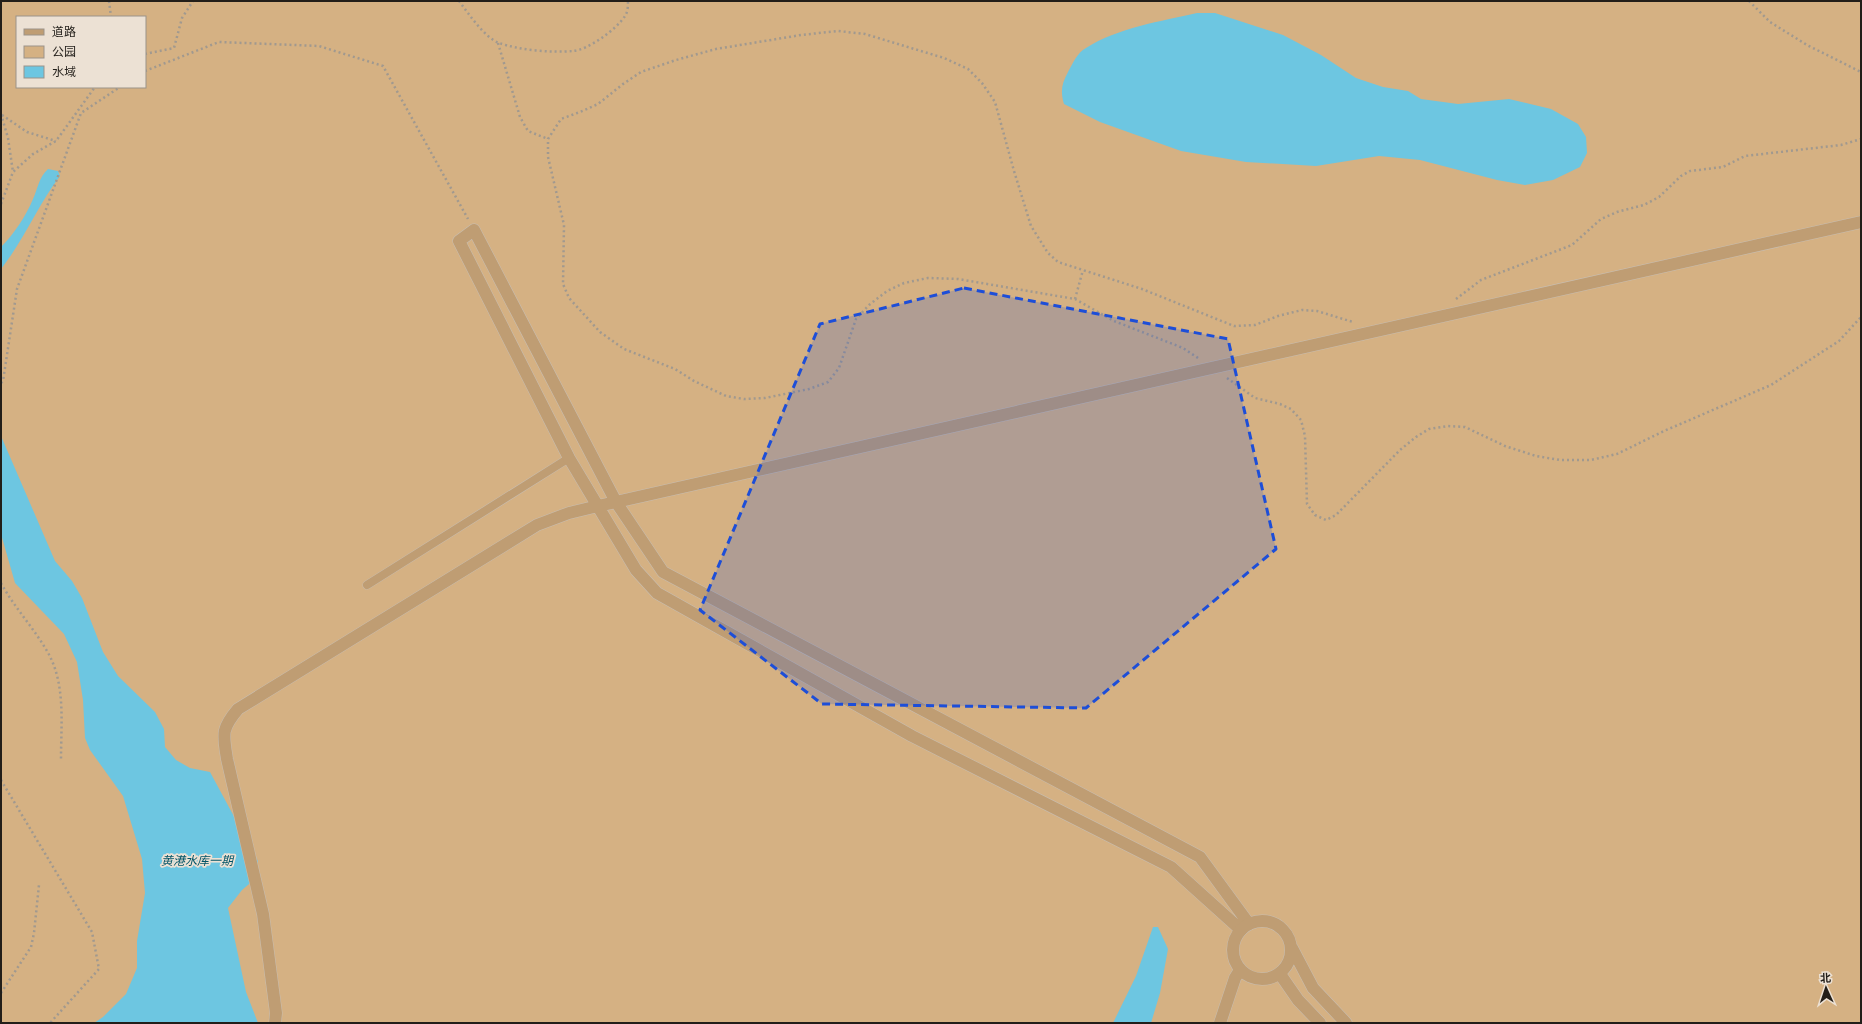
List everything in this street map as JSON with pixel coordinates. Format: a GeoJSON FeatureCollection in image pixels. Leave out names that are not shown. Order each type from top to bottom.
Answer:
{"type":"FeatureCollection","features":[{"type":"Feature","properties":{"kind":"street"},"geometry":{"type":"LineString","coordinates":[[275,1023],[276,1013],[263,914],[227,759],[223,735],[228,721],[238,709],[537,525],[569,513],[598,506],[1861,222]]}},
{"type":"Feature","properties":{"kind":"street"},"geometry":{"type":"LineString","coordinates":[[474,230],[616,502],[663,572],[1200,857],[1245,927],[1171,867],[912,736],[657,593],[636,570],[569,458],[458,241],[474,230]]}},
{"type":"Feature","properties":{"kind":"street"},"geometry":{"type":"LineString","coordinates":[[1292,948],[1291,958],[1287,967],[1280,974],[1272,978],[1255,979],[1240,970],[1233,954],[1233,945],[1245,927],[1258,921],[1268,921],[1277,924],[1287,935],[1292,948],[1313,988],[1346,1023]]}},
{"type":"Feature","properties":{"kind":"street"},"geometry":{"type":"LineString","coordinates":[[1220,1023],[1235,978],[1240,970]]}},
{"type":"Feature","properties":{"kind":"street"},"geometry":{"type":"LineString","coordinates":[[1280,974],[1298,1000],[1320,1023]]}},
{"type":"Feature","properties":{"kind":"lane"},"geometry":{"type":"LineString","coordinates":[[367,585],[569,458]]}},
{"type":"Feature","properties":{"kind":"path"},"geometry":{"type":"LineString","coordinates":[[109,1],[111,16]]}},
{"type":"Feature","properties":{"kind":"path"},"geometry":{"type":"LineString","coordinates":[[146,54],[174,48],[182,18],[193,1]]}},
{"type":"Feature","properties":{"kind":"path"},"geometry":{"type":"LineString","coordinates":[[459,1],[475,23],[498,43],[531,50],[573,51],[586,48],[610,32],[626,15],[628,1]]}},
{"type":"Feature","properties":{"kind":"path"},"geometry":{"type":"LineString","coordinates":[[1749,1],[1770,22],[1807,45],[1861,72]]}},
{"type":"Feature","properties":{"kind":"path"},"geometry":{"type":"LineString","coordinates":[[1360,324],[1317,311],[1302,310],[1278,316],[1255,325],[1234,326],[1142,289],[1058,262],[1048,253],[1031,226],[995,102],[982,83],[968,68],[944,58],[866,34],[838,31],[801,35],[716,49],[676,60],[641,72],[598,104],[561,119],[548,139],[548,157],[564,225],[563,284],[569,298],[600,332],[624,349],[675,369],[694,381],[726,396],[744,399],[765,398],[809,389],[828,382],[839,368],[856,319],[869,305],[887,291],[904,283],[928,278],[958,279],[1075,299],[1114,320],[1183,348],[1255,398],[1280,404],[1291,409],[1301,420],[1305,436],[1307,504],[1315,515],[1326,520],[1336,515],[1400,450],[1416,436],[1429,429],[1448,426],[1465,427],[1505,446],[1536,456],[1560,460],[1591,460],[1617,454],[1664,431],[1771,385],[1838,341],[1861,317]]}},
{"type":"Feature","properties":{"kind":"path"},"geometry":{"type":"LineString","coordinates":[[146,71],[219,42],[318,46],[383,66],[474,230]]}},
{"type":"Feature","properties":{"kind":"path"},"geometry":{"type":"LineString","coordinates":[[498,43],[520,117],[528,131],[548,139]]}},
{"type":"Feature","properties":{"kind":"path"},"geometry":{"type":"LineString","coordinates":[[1,204],[13,172],[34,154],[56,141],[94,88]]}},
{"type":"Feature","properties":{"kind":"path"},"geometry":{"type":"LineString","coordinates":[[1,383],[3,381],[17,289],[81,113],[118,88]]}},
{"type":"Feature","properties":{"kind":"path"},"geometry":{"type":"LineString","coordinates":[[2,114],[27,132],[56,141]]}},
{"type":"Feature","properties":{"kind":"path"},"geometry":{"type":"LineString","coordinates":[[2,114],[8,138],[13,172]]}},
{"type":"Feature","properties":{"kind":"path"},"geometry":{"type":"LineString","coordinates":[[1451,303],[1481,280],[1572,245],[1601,219],[1617,212],[1644,206],[1659,197],[1681,176],[1690,171],[1723,167],[1745,156],[1841,144],[1861,138]]}},
{"type":"Feature","properties":{"kind":"path"},"geometry":{"type":"LineString","coordinates":[[1075,299],[1083,270]]}},
{"type":"Feature","properties":{"kind":"path"},"geometry":{"type":"LineString","coordinates":[[1,583],[47,652],[56,670],[60,690],[61,759]]}},
{"type":"Feature","properties":{"kind":"path"},"geometry":{"type":"LineString","coordinates":[[1,780],[92,932],[99,969],[50,1023]]}},
{"type":"Feature","properties":{"kind":"path"},"geometry":{"type":"LineString","coordinates":[[1,993],[31,947],[39,885]]}},
{"type":"Feature","properties":{"kind":"highlighted area"},"geometry":{"type":"Polygon","coordinates":[[[964,288],[1228,339],[1276,549],[1086,708],[822,704],[700,610],[820,324],[964,288]]]}},
{"type":"Feature","properties":{"kind":"green space"},"geometry":{"type":"Polygon","coordinates":[[[1,1],[1861,1],[1861,1023],[1,1023],[1,1]]]}},
{"type":"Feature","properties":{"kind":"water"},"geometry":{"type":"Polygon","coordinates":[[[1197,13],[1215,13],[1283,35],[1321,55],[1356,78],[1383,87],[1408,91],[1421,99],[1458,104],[1509,99],[1551,109],[1578,124],[1586,137],[1587,153],[1580,167],[1553,180],[1525,185],[1497,180],[1420,160],[1379,156],[1316,166],[1246,162],[1181,151],[1100,122],[1064,104],[1062,87],[1064,80],[1076,58],[1083,50],[1098,41],[1126,30],[1197,13]]]}},
{"type":"Feature","properties":{"kind":"water"},"geometry":{"type":"Polygon","coordinates":[[[48,169],[58,171],[60,176],[1,269],[1,247],[15,231],[23,218],[41,179],[48,169]]]}},
{"type":"Feature","properties":{"kind":"water","name":"黄港水库一期"},"geometry":{"type":"Polygon","coordinates":[[[1,436],[55,561],[72,581],[82,598],[103,652],[118,676],[155,712],[164,729],[165,747],[176,760],[190,768],[210,772],[258,861],[255,879],[242,890],[228,908],[246,992],[258,1023],[94,1023],[103,1017],[126,994],[137,968],[137,941],[145,893],[142,859],[123,796],[90,750],[85,738],[83,700],[77,662],[64,634],[15,583],[1,534],[1,436]]]}},
{"type":"Feature","properties":{"kind":"water"},"geometry":{"type":"Polygon","coordinates":[[[1153,927],[1158,927],[1168,949],[1160,993],[1151,1023],[1113,1023],[1136,976],[1153,927]]]}}]}
